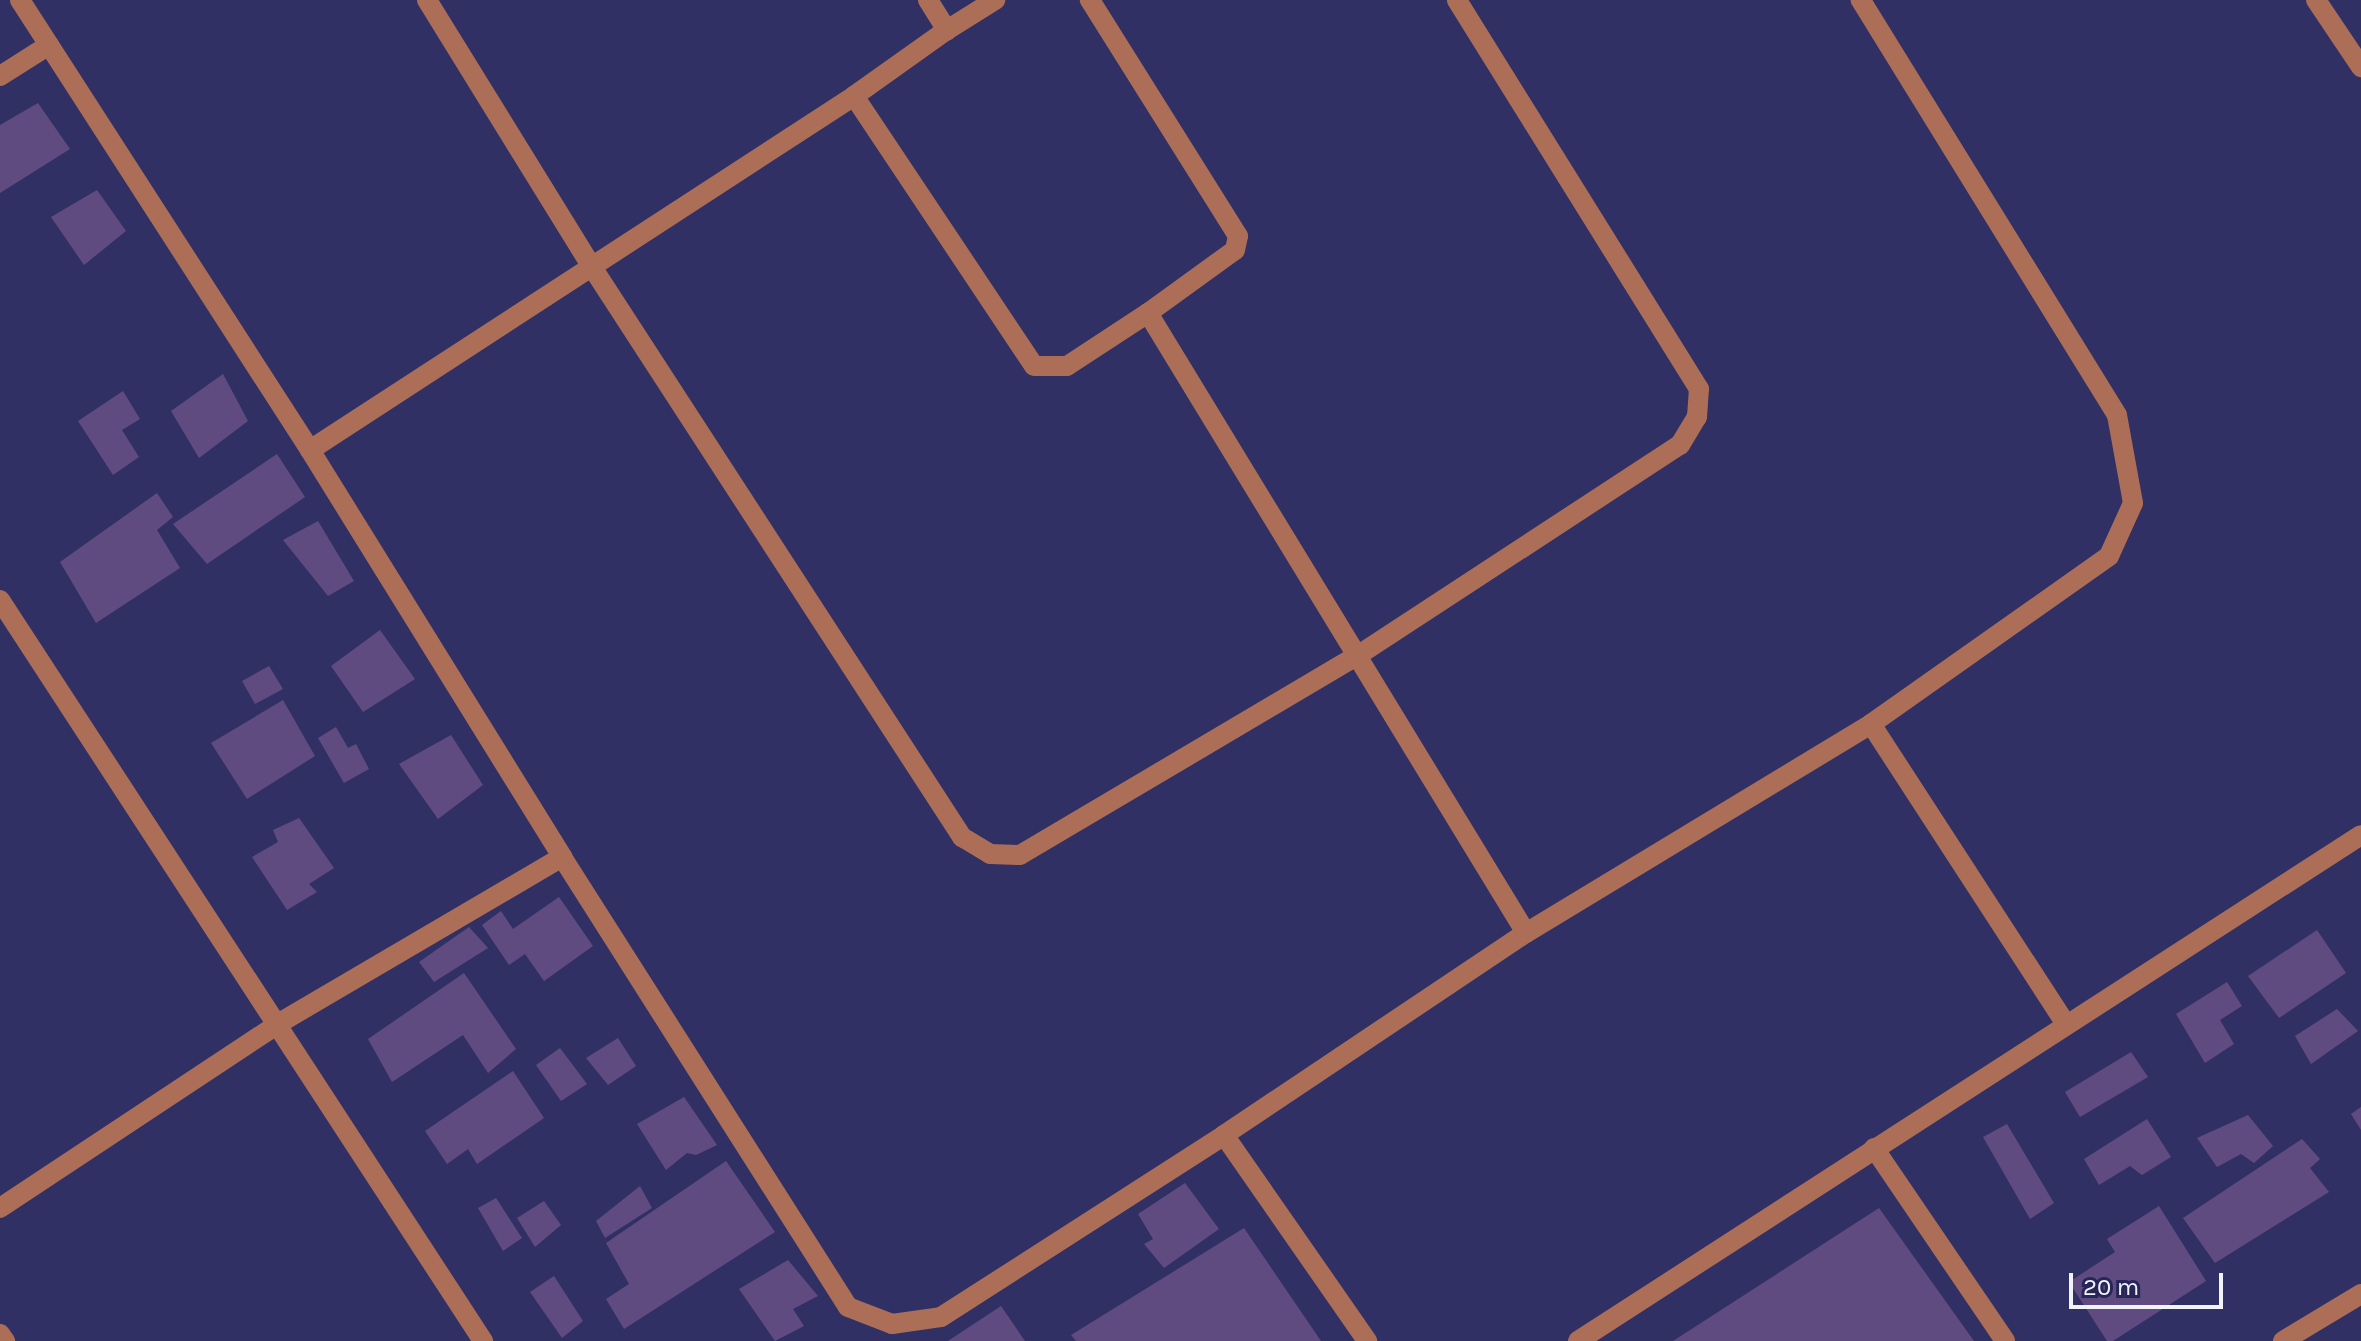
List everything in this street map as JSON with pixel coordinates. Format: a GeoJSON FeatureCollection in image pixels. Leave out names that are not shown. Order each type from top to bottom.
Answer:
{"type":"FeatureCollection","features":[{"type":"Feature","properties":{"kind":"street"},"geometry":{"type":"LineString","coordinates":[[20,0],[310,450],[562,857],[848,1307],[892,1324],[941,1317],[1224,1135],[1526,933],[1871,724],[2109,556],[2133,503],[2117,415],[1861,0]]}},
{"type":"Feature","properties":{"kind":"street"},"geometry":{"type":"LineString","coordinates":[[427,0],[592,267],[962,837],[990,854],[1020,855],[1357,656],[1680,445],[1697,417],[1699,389],[1457,0]]}},
{"type":"Feature","properties":{"kind":"street"},"geometry":{"type":"LineString","coordinates":[[928,0],[947,30]]}},
{"type":"Feature","properties":{"kind":"street"},"geometry":{"type":"LineString","coordinates":[[310,450],[854,96],[995,0]]}},
{"type":"Feature","properties":{"kind":"street"},"geometry":{"type":"LineString","coordinates":[[854,96],[1034,366],[1067,366],[1148,313],[1235,250],[1238,236],[1090,0]]}},
{"type":"Feature","properties":{"kind":"street"},"geometry":{"type":"LineString","coordinates":[[2316,0],[2361,67]]}},
{"type":"Feature","properties":{"kind":"street"},"geometry":{"type":"LineString","coordinates":[[0,76],[49,45]]}},
{"type":"Feature","properties":{"kind":"street"},"geometry":{"type":"LineString","coordinates":[[1148,313],[1526,933]]}},
{"type":"Feature","properties":{"kind":"street"},"geometry":{"type":"LineString","coordinates":[[0,600],[483,1341]]}},
{"type":"Feature","properties":{"kind":"street"},"geometry":{"type":"LineString","coordinates":[[1871,724],[2066,1024]]}},
{"type":"Feature","properties":{"kind":"street"},"geometry":{"type":"LineString","coordinates":[[1578,1341],[2361,835]]}},
{"type":"Feature","properties":{"kind":"street"},"geometry":{"type":"LineString","coordinates":[[0,1208],[276,1025],[562,857]]}},
{"type":"Feature","properties":{"kind":"street"},"geometry":{"type":"LineString","coordinates":[[1224,1135],[1367,1341]]}},
{"type":"Feature","properties":{"kind":"street"},"geometry":{"type":"LineString","coordinates":[[1874,1148],[2005,1341]]}},
{"type":"Feature","properties":{"kind":"street"},"geometry":{"type":"LineString","coordinates":[[2283,1341],[2361,1294]]}},
{"type":"Feature","properties":{"kind":"street"},"geometry":{"type":"LineString","coordinates":[[0,1334],[5,1341]]}},
{"type":"Feature","properties":{"kind":"building"},"geometry":{"type":"Polygon","coordinates":[[[38,103],[70,149],[0,193],[0,125],[38,103]]]}},
{"type":"Feature","properties":{"kind":"building"},"geometry":{"type":"Polygon","coordinates":[[[97,190],[126,231],[84,265],[51,217],[97,190]]]}},
{"type":"Feature","properties":{"kind":"building"},"geometry":{"type":"Polygon","coordinates":[[[223,374],[248,421],[199,458],[171,411],[223,374]]]}},
{"type":"Feature","properties":{"kind":"building"},"geometry":{"type":"Polygon","coordinates":[[[123,391],[140,419],[122,430],[139,457],[113,475],[78,421],[123,391]]]}},
{"type":"Feature","properties":{"kind":"building"},"geometry":{"type":"Polygon","coordinates":[[[277,454],[305,497],[207,564],[173,524],[277,454]]]}},
{"type":"Feature","properties":{"kind":"building"},"geometry":{"type":"Polygon","coordinates":[[[157,493],[173,517],[157,530],[180,568],[96,623],[60,562],[157,493]]]}},
{"type":"Feature","properties":{"kind":"building"},"geometry":{"type":"Polygon","coordinates":[[[318,521],[354,581],[328,596],[283,540],[318,521]]]}},
{"type":"Feature","properties":{"kind":"building"},"geometry":{"type":"Polygon","coordinates":[[[380,630],[415,679],[363,712],[331,666],[380,630]]]}},
{"type":"Feature","properties":{"kind":"building"},"geometry":{"type":"Polygon","coordinates":[[[269,666],[283,689],[255,704],[242,681],[269,666]]]}},
{"type":"Feature","properties":{"kind":"building"},"geometry":{"type":"Polygon","coordinates":[[[283,700],[315,756],[247,799],[211,743],[283,700]]]}},
{"type":"Feature","properties":{"kind":"building"},"geometry":{"type":"Polygon","coordinates":[[[336,727],[348,748],[356,744],[369,769],[344,783],[318,738],[336,727]]]}},
{"type":"Feature","properties":{"kind":"building"},"geometry":{"type":"Polygon","coordinates":[[[451,735],[483,785],[438,819],[399,764],[451,735]]]}},
{"type":"Feature","properties":{"kind":"building"},"geometry":{"type":"Polygon","coordinates":[[[299,818],[334,868],[309,884],[317,892],[287,910],[252,857],[278,842],[273,830],[299,818]]]}},
{"type":"Feature","properties":{"kind":"building"},"geometry":{"type":"Polygon","coordinates":[[[559,897],[593,946],[544,981],[525,954],[509,965],[482,925],[501,911],[513,929],[559,897]]]}},
{"type":"Feature","properties":{"kind":"building"},"geometry":{"type":"Polygon","coordinates":[[[469,927],[488,948],[434,982],[419,962],[469,927]]]}},
{"type":"Feature","properties":{"kind":"building"},"geometry":{"type":"Polygon","coordinates":[[[2317,930],[2346,973],[2279,1018],[2248,976],[2317,930]]]}},
{"type":"Feature","properties":{"kind":"building"},"geometry":{"type":"Polygon","coordinates":[[[464,973],[516,1049],[488,1073],[463,1035],[392,1082],[368,1039],[464,973]]]}},
{"type":"Feature","properties":{"kind":"building"},"geometry":{"type":"Polygon","coordinates":[[[2227,982],[2242,1006],[2220,1020],[2234,1044],[2205,1063],[2176,1014],[2227,982]]]}},
{"type":"Feature","properties":{"kind":"building"},"geometry":{"type":"Polygon","coordinates":[[[2337,1009],[2358,1031],[2311,1064],[2295,1036],[2337,1009]]]}},
{"type":"Feature","properties":{"kind":"building"},"geometry":{"type":"Polygon","coordinates":[[[618,1038],[636,1066],[608,1085],[586,1058],[618,1038]]]}},
{"type":"Feature","properties":{"kind":"building"},"geometry":{"type":"Polygon","coordinates":[[[560,1048],[587,1084],[561,1101],[536,1065],[560,1048]]]}},
{"type":"Feature","properties":{"kind":"building"},"geometry":{"type":"Polygon","coordinates":[[[2131,1052],[2148,1077],[2080,1117],[2065,1092],[2131,1052]]]}},
{"type":"Feature","properties":{"kind":"building"},"geometry":{"type":"Polygon","coordinates":[[[513,1071],[544,1118],[477,1164],[468,1149],[447,1164],[425,1131],[513,1071]]]}},
{"type":"Feature","properties":{"kind":"building"},"geometry":{"type":"Polygon","coordinates":[[[684,1097],[717,1145],[696,1155],[687,1153],[666,1170],[637,1124],[684,1097]]]}},
{"type":"Feature","properties":{"kind":"building"},"geometry":{"type":"Polygon","coordinates":[[[2361,1107],[2361,1130],[2351,1114],[2361,1107]]]}},
{"type":"Feature","properties":{"kind":"building"},"geometry":{"type":"Polygon","coordinates":[[[2248,1115],[2273,1146],[2254,1163],[2241,1154],[2217,1167],[2197,1138],[2248,1115]]]}},
{"type":"Feature","properties":{"kind":"building"},"geometry":{"type":"Polygon","coordinates":[[[2147,1119],[2171,1157],[2142,1175],[2130,1166],[2099,1185],[2084,1159],[2147,1119]]]}},
{"type":"Feature","properties":{"kind":"building"},"geometry":{"type":"Polygon","coordinates":[[[2007,1124],[2054,1203],[2030,1219],[1983,1137],[2007,1124]]]}},
{"type":"Feature","properties":{"kind":"building"},"geometry":{"type":"Polygon","coordinates":[[[2302,1139],[2320,1159],[2310,1168],[2329,1192],[2215,1263],[2183,1218],[2302,1139]]]}},
{"type":"Feature","properties":{"kind":"building"},"geometry":{"type":"Polygon","coordinates":[[[726,1161],[775,1232],[624,1329],[606,1299],[629,1284],[606,1243],[726,1161]]]}},
{"type":"Feature","properties":{"kind":"building"},"geometry":{"type":"Polygon","coordinates":[[[1185,1183],[1219,1229],[1164,1268],[1144,1244],[1153,1239],[1138,1214],[1185,1183]]]}},
{"type":"Feature","properties":{"kind":"building"},"geometry":{"type":"Polygon","coordinates":[[[640,1186],[652,1208],[605,1238],[596,1221],[640,1186]]]}},
{"type":"Feature","properties":{"kind":"building"},"geometry":{"type":"Polygon","coordinates":[[[496,1198],[522,1238],[503,1251],[478,1208],[496,1198]]]}},
{"type":"Feature","properties":{"kind":"building"},"geometry":{"type":"Polygon","coordinates":[[[544,1201],[561,1225],[535,1247],[517,1218],[544,1201]]]}},
{"type":"Feature","properties":{"kind":"building"},"geometry":{"type":"Polygon","coordinates":[[[2159,1206],[2206,1281],[2113,1341],[2107,1341],[2069,1282],[2115,1252],[2107,1239],[2159,1206]]]}},
{"type":"Feature","properties":{"kind":"building"},"geometry":{"type":"Polygon","coordinates":[[[1879,1208],[1974,1341],[1673,1341],[1879,1208]]]}},
{"type":"Feature","properties":{"kind":"building"},"geometry":{"type":"Polygon","coordinates":[[[1244,1228],[1321,1341],[1076,1341],[1071,1335],[1244,1228]]]}},
{"type":"Feature","properties":{"kind":"building"},"geometry":{"type":"Polygon","coordinates":[[[788,1260],[818,1296],[793,1309],[804,1326],[775,1341],[739,1289],[788,1260]]]}},
{"type":"Feature","properties":{"kind":"building"},"geometry":{"type":"Polygon","coordinates":[[[554,1276],[583,1321],[562,1338],[530,1292],[554,1276]]]}},
{"type":"Feature","properties":{"kind":"building"},"geometry":{"type":"Polygon","coordinates":[[[1001,1306],[1025,1341],[948,1341],[1001,1306]]]}}]}
